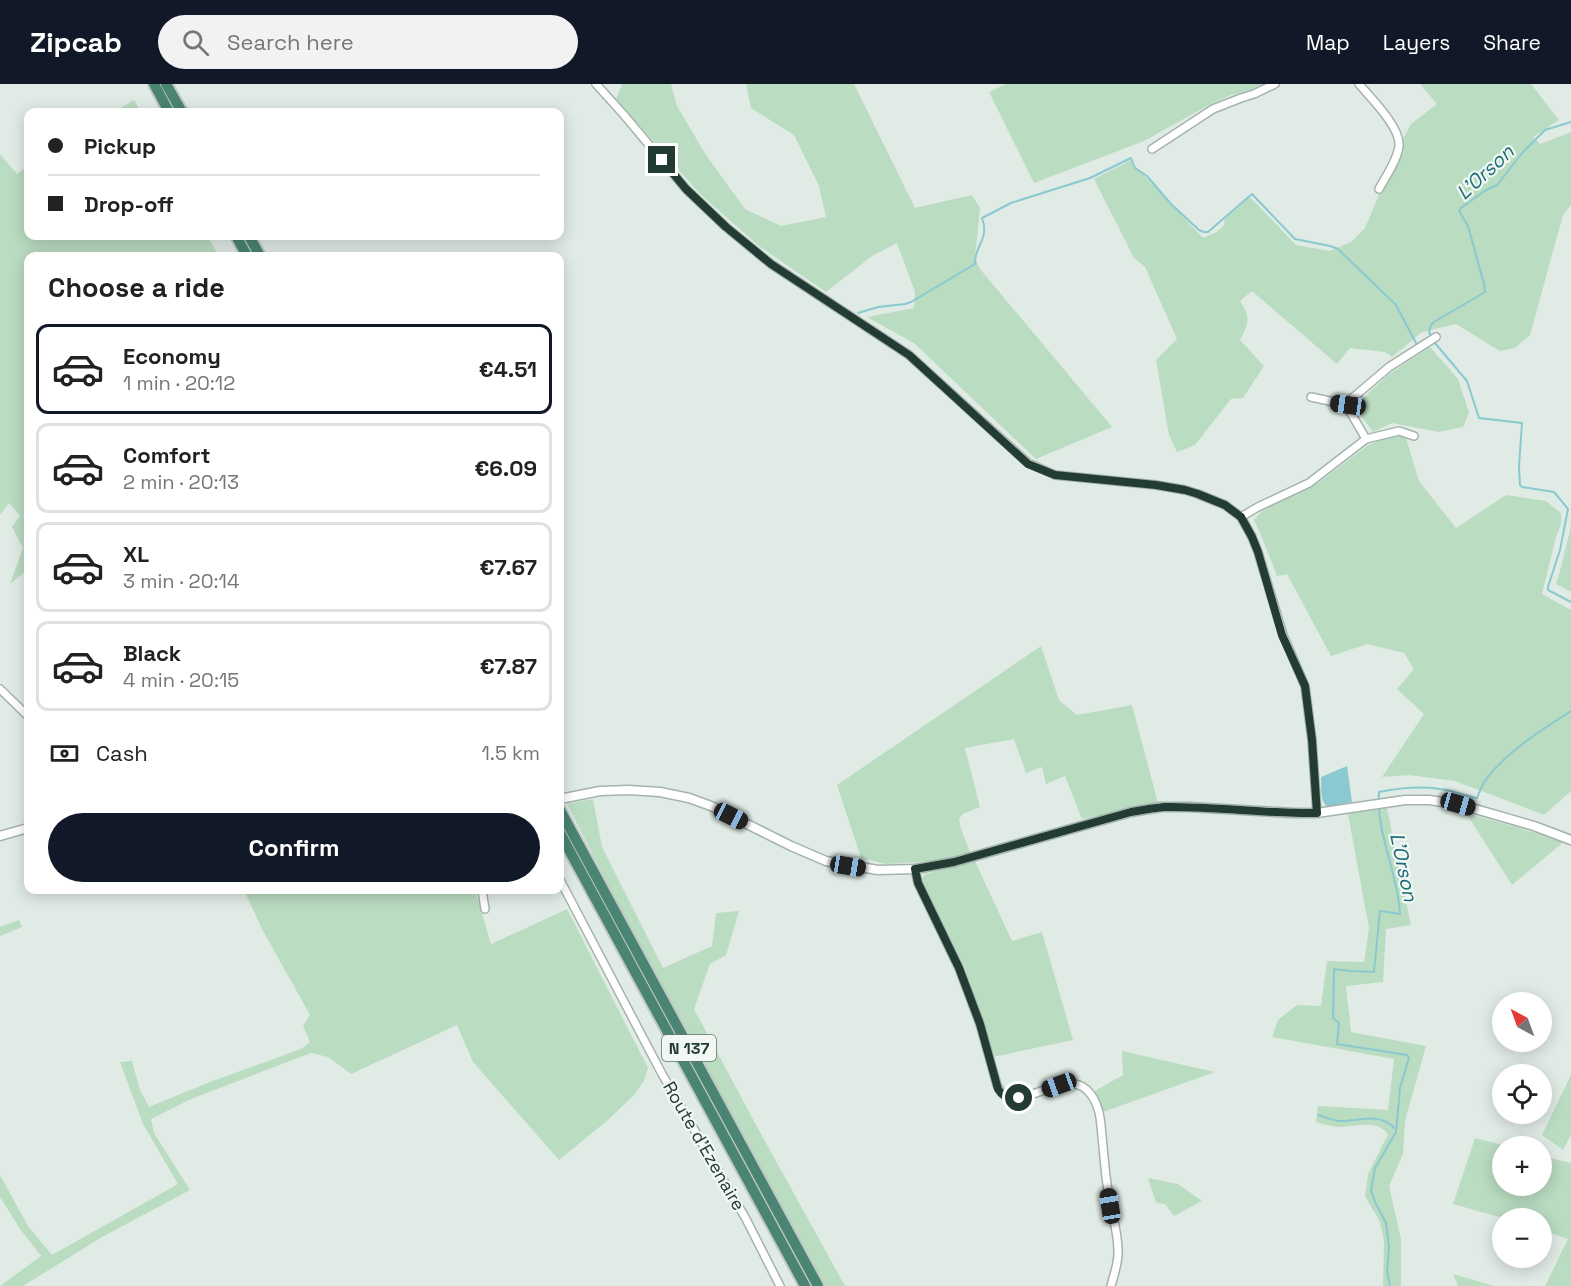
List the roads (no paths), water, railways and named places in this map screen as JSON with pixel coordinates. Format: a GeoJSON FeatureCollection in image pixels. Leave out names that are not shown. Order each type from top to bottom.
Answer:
{"type":"FeatureCollection","features":[{"type":"Feature","properties":{"kind":"highway"},"geometry":{"type":"LineString","coordinates":[[154,84],[167,108]]}},
{"type":"Feature","properties":{"kind":"highway"},"geometry":{"type":"LineString","coordinates":[[166,84],[180,108]]}},
{"type":"Feature","properties":{"kind":"highway","name":"N 137"},"geometry":{"type":"LineString","coordinates":[[564,817],[818,1286]]}},
{"type":"Feature","properties":{"kind":"highway","name":"N 137"},"geometry":{"type":"LineString","coordinates":[[564,840],[805,1286]]}},
{"type":"Feature","properties":{"kind":"street"},"geometry":{"type":"LineString","coordinates":[[596,84],[686,189],[726,227],[771,264],[909,355],[1028,464],[1055,475],[1185,490],[1225,505],[1241,517],[1258,552],[1282,635],[1305,686],[1312,740],[1317,813]]}},
{"type":"Feature","properties":{"kind":"street"},"geometry":{"type":"LineString","coordinates":[[1152,148],[1213,109],[1275,84]]}},
{"type":"Feature","properties":{"kind":"street"},"geometry":{"type":"LineString","coordinates":[[1359,84],[1388,119],[1397,134],[1399,145],[1395,160],[1379,189]]}},
{"type":"Feature","properties":{"kind":"street"},"geometry":{"type":"LineString","coordinates":[[1366,439],[1350,412],[1348,405],[1352,397],[1389,367],[1436,337]]}},
{"type":"Feature","properties":{"kind":"street"},"geometry":{"type":"LineString","coordinates":[[1311,397],[1348,405]]}},
{"type":"Feature","properties":{"kind":"street"},"geometry":{"type":"LineString","coordinates":[[1241,517],[1309,483],[1366,439],[1399,431],[1414,436]]}},
{"type":"Feature","properties":{"kind":"street"},"geometry":{"type":"LineString","coordinates":[[0,689],[24,712]]}},
{"type":"Feature","properties":{"kind":"street"},"geometry":{"type":"LineString","coordinates":[[564,798],[600,791],[629,790],[689,798],[711,806],[826,861],[878,870],[915,869],[954,862],[1131,812],[1161,807],[1317,813],[1378,803],[1429,800],[1458,804],[1534,826],[1571,840]]}},
{"type":"Feature","properties":{"kind":"street"},"geometry":{"type":"LineString","coordinates":[[0,836],[24,829]]}},
{"type":"Feature","properties":{"kind":"street"},"geometry":{"type":"LineString","coordinates":[[915,869],[918,883],[959,968],[980,1024],[1000,1093],[1010,1098],[1019,1098],[1071,1083],[1082,1086],[1095,1100],[1099,1113],[1107,1189],[1118,1249],[1112,1286]]}},
{"type":"Feature","properties":{"kind":"street","name":"Route d'Ezenaire"},"geometry":{"type":"LineString","coordinates":[[564,888],[662,1074],[746,1220],[780,1286]]}},
{"type":"Feature","properties":{"kind":"street"},"geometry":{"type":"LineString","coordinates":[[483,894],[485,909]]}},
{"type":"Feature","properties":{"kind":"water"},"geometry":{"type":"Polygon","coordinates":[[[1347,766],[1352,802],[1328,807],[1322,798],[1321,777],[1347,766]]]}},
{"type":"Feature","properties":{"kind":"waterway","name":"L’Orson"},"geometry":{"type":"LineString","coordinates":[[1571,122],[1545,130],[1523,152],[1497,185],[1461,208],[1459,211],[1468,226],[1485,292],[1434,322],[1429,332],[1434,342],[1467,381],[1479,418],[1522,423],[1520,485],[1554,492],[1568,509],[1560,550],[1548,590],[1571,602]]}},
{"type":"Feature","properties":{"kind":"waterway"},"geometry":{"type":"LineString","coordinates":[[858,313],[878,307],[911,302],[975,264],[984,232],[982,218],[1011,203],[1090,178],[1131,158],[1135,168],[1147,176],[1171,204],[1204,232],[1208,232],[1252,194],[1295,239],[1338,249],[1396,305],[1417,345],[1425,340]]}},
{"type":"Feature","properties":{"kind":"waterway","name":"L’Orson"},"geometry":{"type":"LineString","coordinates":[[1390,1286],[1387,1272],[1389,1247],[1386,1223],[1371,1190],[1375,1168],[1396,1132],[1400,1088],[1409,1058],[1407,1055],[1337,1044],[1339,1023],[1333,1018],[1334,969],[1374,972],[1380,911],[1400,914],[1381,823],[1379,792],[1425,788],[1445,790],[1477,798],[1486,779],[1496,767],[1538,732],[1571,711]]}},
{"type":"Feature","properties":{"kind":"waterway"},"geometry":{"type":"LineString","coordinates":[[1318,1115],[1338,1121],[1369,1118],[1382,1120],[1394,1128]]}}]}
